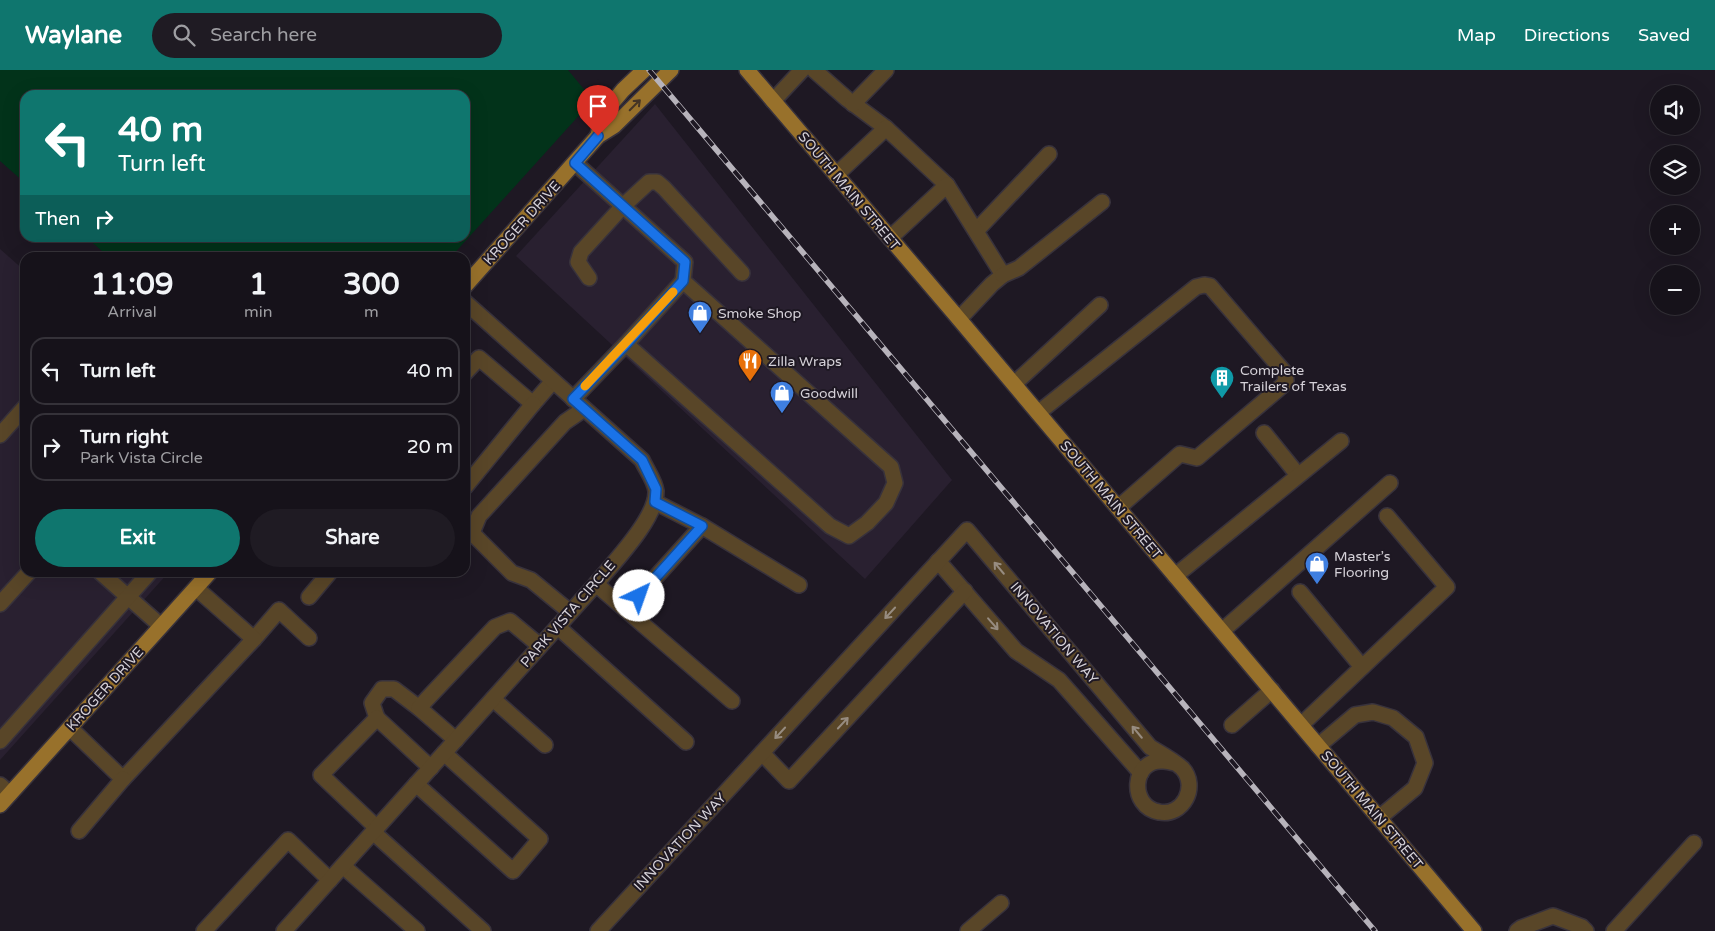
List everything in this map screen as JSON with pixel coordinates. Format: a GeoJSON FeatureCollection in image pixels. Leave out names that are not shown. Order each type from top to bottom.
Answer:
{"type":"FeatureCollection","features":[{"type":"Feature","properties":{"kind":"main road","name":"KROGER DRIVE"},"geometry":{"type":"LineString","coordinates":[[598,136],[602,115],[623,90],[644,70]]}},
{"type":"Feature","properties":{"kind":"main road","name":"KROGER DRIVE"},"geometry":{"type":"LineString","coordinates":[[470,280],[598,136],[614,126],[671,70]]}},
{"type":"Feature","properties":{"kind":"main road","name":"SOUTH MAIN STREET"},"geometry":{"type":"LineString","coordinates":[[747,70],[1474,931]]}},
{"type":"Feature","properties":{"kind":"main road","name":"KROGER DRIVE"},"geometry":{"type":"LineString","coordinates":[[3,795],[70,728],[206,577]]}},
{"type":"Feature","properties":{"kind":"street"},"geometry":{"type":"LineString","coordinates":[[773,101],[802,70]]}},
{"type":"Feature","properties":{"kind":"street"},"geometry":{"type":"LineString","coordinates":[[814,70],[853,104],[886,128],[947,185],[1003,275]]}},
{"type":"Feature","properties":{"kind":"street"},"geometry":{"type":"LineString","coordinates":[[853,104],[886,70]]}},
{"type":"Feature","properties":{"kind":"street"},"geometry":{"type":"LineString","coordinates":[[836,175],[886,128]]}},
{"type":"Feature","properties":{"kind":"street"},"geometry":{"type":"LineString","coordinates":[[976,231],[1049,154]]}},
{"type":"Feature","properties":{"kind":"street"},"geometry":{"type":"LineString","coordinates":[[570,612],[531,580],[512,573],[472,533],[479,516],[565,422],[626,344],[683,281],[685,262],[575,163]]}},
{"type":"Feature","properties":{"kind":"street"},"geometry":{"type":"LineString","coordinates":[[589,278],[578,262],[581,252],[648,182],[657,182],[742,273]]}},
{"type":"Feature","properties":{"kind":"street"},"geometry":{"type":"LineString","coordinates":[[890,238],[947,185]]}},
{"type":"Feature","properties":{"kind":"street"},"geometry":{"type":"LineString","coordinates":[[959,319],[1003,275],[1019,268],[1102,202]]}},
{"type":"Feature","properties":{"kind":"street"},"geometry":{"type":"LineString","coordinates":[[626,344],[830,526],[850,536],[867,523],[886,503],[895,483],[891,468],[683,281]]}},
{"type":"Feature","properties":{"kind":"street"},"geometry":{"type":"LineString","coordinates":[[1038,413],[1196,288],[1204,285],[1210,286],[1286,373],[1286,380],[1282,386],[1197,458],[1180,454],[1118,508]]}},
{"type":"Feature","properties":{"kind":"street"},"geometry":{"type":"LineString","coordinates":[[1014,384],[1100,305]]}},
{"type":"Feature","properties":{"kind":"street"},"geometry":{"type":"LineString","coordinates":[[470,307],[642,460],[656,489],[655,502],[702,526],[799,585]]}},
{"type":"Feature","properties":{"kind":"street"},"geometry":{"type":"LineString","coordinates":[[470,368],[479,358],[533,404]]}},
{"type":"Feature","properties":{"kind":"street"},"geometry":{"type":"LineString","coordinates":[[470,481],[552,381]]}},
{"type":"Feature","properties":{"kind":"street"},"geometry":{"type":"LineString","coordinates":[[0,435],[20,413]]}},
{"type":"Feature","properties":{"kind":"street"},"geometry":{"type":"LineString","coordinates":[[1264,433],[1298,475]]}},
{"type":"Feature","properties":{"kind":"street"},"geometry":{"type":"LineString","coordinates":[[1175,576],[1341,441]]}},
{"type":"Feature","properties":{"kind":"street"},"geometry":{"type":"LineString","coordinates":[[1222,631],[1390,483]]}},
{"type":"Feature","properties":{"kind":"street","name":"PARK VISTA CIRCLE"},"geometry":{"type":"LineString","coordinates":[[284,931],[596,584],[641,529],[655,502]]}},
{"type":"Feature","properties":{"kind":"street"},"geometry":{"type":"LineString","coordinates":[[1300,724],[1446,587],[1388,516]]}},
{"type":"Feature","properties":{"kind":"street"},"geometry":{"type":"LineString","coordinates":[[626,610],[702,526]]}},
{"type":"Feature","properties":{"kind":"street","name":"INNOVATION WAY"},"geometry":{"type":"LineString","coordinates":[[598,931],[967,530],[1150,747],[1182,764]]}},
{"type":"Feature","properties":{"kind":"street","name":"INNOVATION WAY"},"geometry":{"type":"LineString","coordinates":[[938,561],[1016,651],[1059,680],[1140,773]]}},
{"type":"Feature","properties":{"kind":"street"},"geometry":{"type":"LineString","coordinates":[[0,604],[24,577]]}},
{"type":"Feature","properties":{"kind":"street"},"geometry":{"type":"LineString","coordinates":[[105,577],[162,626]]}},
{"type":"Feature","properties":{"kind":"street"},"geometry":{"type":"LineString","coordinates":[[0,741],[146,577]]}},
{"type":"Feature","properties":{"kind":"street"},"geometry":{"type":"LineString","coordinates":[[309,597],[326,577]]}},
{"type":"Feature","properties":{"kind":"street"},"geometry":{"type":"LineString","coordinates":[[596,584],[732,701]]}},
{"type":"Feature","properties":{"kind":"street"},"geometry":{"type":"LineString","coordinates":[[196,588],[254,639]]}},
{"type":"Feature","properties":{"kind":"street"},"geometry":{"type":"LineString","coordinates":[[762,753],[790,781],[964,591]]}},
{"type":"Feature","properties":{"kind":"street"},"geometry":{"type":"LineString","coordinates":[[1300,592],[1362,667]]}},
{"type":"Feature","properties":{"kind":"street"},"geometry":{"type":"LineString","coordinates":[[80,831],[122,779],[254,639],[278,610],[309,638]]}},
{"type":"Feature","properties":{"kind":"street"},"geometry":{"type":"LineString","coordinates":[[419,708],[495,627],[510,621],[540,646]]}},
{"type":"Feature","properties":{"kind":"street"},"geometry":{"type":"LineString","coordinates":[[558,626],[686,742]]}},
{"type":"Feature","properties":{"kind":"street"},"geometry":{"type":"LineString","coordinates":[[431,768],[377,718],[372,703],[382,689],[394,688],[456,740]]}},
{"type":"Feature","properties":{"kind":"street"},"geometry":{"type":"LineString","coordinates":[[1232,725],[1272,690]]}},
{"type":"Feature","properties":{"kind":"street"},"geometry":{"type":"LineString","coordinates":[[493,698],[545,745]]}},
{"type":"Feature","properties":{"kind":"street"},"geometry":{"type":"LineString","coordinates":[[1318,746],[1355,715],[1373,712],[1393,718],[1416,737],[1425,763],[1415,788],[1379,818]]}},
{"type":"Feature","properties":{"kind":"street"},"geometry":{"type":"LineString","coordinates":[[377,718],[321,775],[375,830],[483,931]]}},
{"type":"Feature","properties":{"kind":"street"},"geometry":{"type":"LineString","coordinates":[[70,728],[122,779]]}},
{"type":"Feature","properties":{"kind":"street"},"geometry":{"type":"LineString","coordinates":[[416,784],[513,871],[540,839],[444,753]]}},
{"type":"Feature","properties":{"kind":"street"},"geometry":{"type":"LineString","coordinates":[[1162,760],[1182,764],[1189,784],[1189,793],[1184,803],[1168,813],[1153,811],[1142,803],[1137,791],[1137,782],[1140,773],[1145,767],[1153,762],[1162,760]]}},
{"type":"Feature","properties":{"kind":"street"},"geometry":{"type":"LineString","coordinates":[[204,931],[288,840],[330,880]]}},
{"type":"Feature","properties":{"kind":"street"},"geometry":{"type":"LineString","coordinates":[[1614,931],[1694,843]]}},
{"type":"Feature","properties":{"kind":"street"},"geometry":{"type":"LineString","coordinates":[[343,866],[417,931]]}},
{"type":"Feature","properties":{"kind":"street"},"geometry":{"type":"LineString","coordinates":[[968,931],[1001,903]]}},
{"type":"Feature","properties":{"kind":"street"},"geometry":{"type":"LineString","coordinates":[[1517,931],[1553,916],[1582,927],[1586,931]]}},
{"type":"Feature","properties":{"kind":"shaded area"},"geometry":{"type":"Polygon","coordinates":[[[655,104],[952,480],[865,579],[516,256],[655,104]]]}},
{"type":"Feature","properties":{"kind":"shaded area"},"geometry":{"type":"Polygon","coordinates":[[[0,249],[20,267],[20,577],[164,577],[0,760],[0,249]]]}},
{"type":"Feature","properties":{"kind":"green space"},"geometry":{"type":"Polygon","coordinates":[[[0,70],[568,70],[593,100],[470,236],[470,90],[20,90],[20,179],[0,161],[0,70]]]}},
{"type":"Feature","properties":{"kind":"green space"},"geometry":{"type":"Polygon","coordinates":[[[92,242],[465,242],[456,252],[103,252],[92,242]]]}},
{"type":"Feature","properties":{"kind":"railway"},"geometry":{"type":"LineString","coordinates":[[649,70],[1375,931]]}},
{"type":"Feature","properties":{"kind":"slow traffic"},"geometry":{"type":"LineString","coordinates":[[585,386],[673,292]]}},
{"type":"Feature","properties":{"kind":"place","name":"Smoke Shop"},"geometry":{"type":"Point","coordinates":[700,334]}},
{"type":"Feature","properties":{"kind":"place","name":"Zilla Wraps"},"geometry":{"type":"Point","coordinates":[750,382]}},
{"type":"Feature","properties":{"kind":"place","name":"Complete Trailers of Texas"},"geometry":{"type":"Point","coordinates":[1222,399]}},
{"type":"Feature","properties":{"kind":"place","name":"Goodwill"},"geometry":{"type":"Point","coordinates":[782,414]}},
{"type":"Feature","properties":{"kind":"place","name":"Master’s Flooring"},"geometry":{"type":"Point","coordinates":[1317,585]}},
{"type":"Feature","properties":{"kind":"route"},"geometry":{"type":"LineString","coordinates":[[598,136],[575,163],[685,262],[683,281],[573,399],[642,460],[656,489],[655,502],[702,526],[639,596]]}}]}
